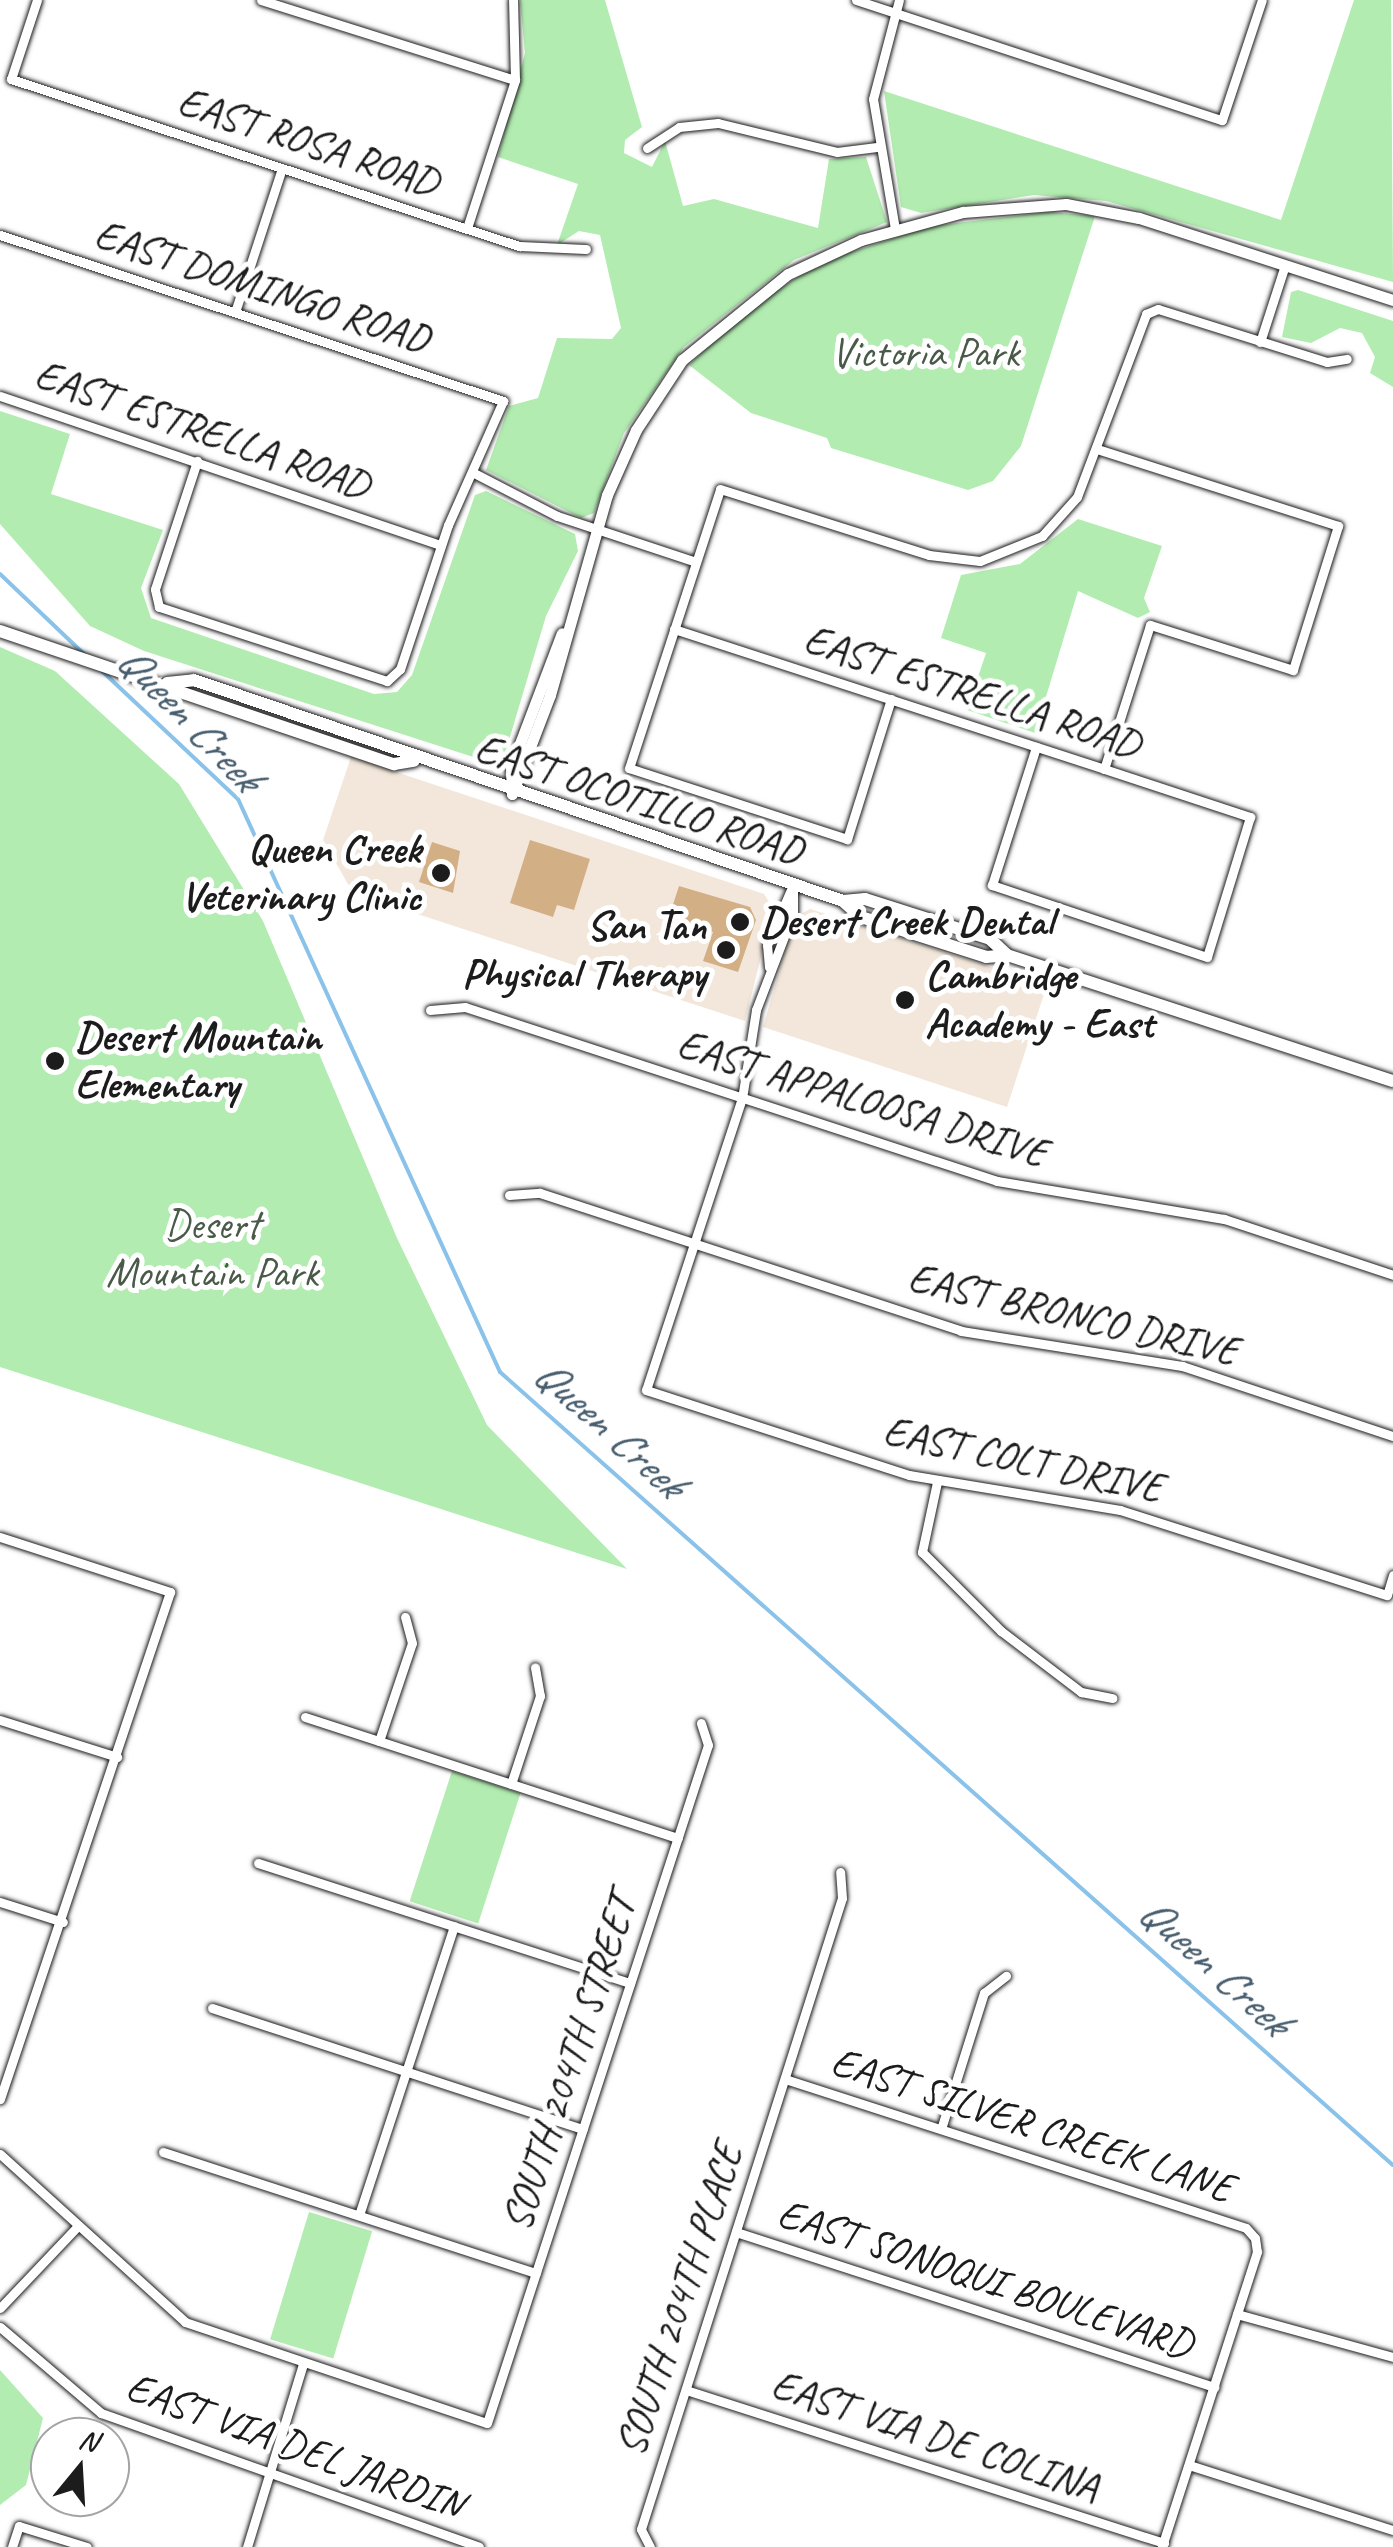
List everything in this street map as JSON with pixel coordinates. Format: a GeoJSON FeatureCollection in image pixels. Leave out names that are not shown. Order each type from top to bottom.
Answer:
{"type":"FeatureCollection","features":[{"type":"Feature","properties":{"kind":"main road","name":"EAST OCOTILLO ROAD"},"geometry":{"type":"LineString","coordinates":[[0,630],[166,683],[190,698],[376,758],[414,761],[793,884],[843,901],[862,917],[986,958],[1007,955],[1393,1082]]}},
{"type":"Feature","properties":{"kind":"street","name":"EAST ROSA ROAD"},"geometry":{"type":"LineString","coordinates":[[37,0],[11,79],[542,252],[586,249]]}},
{"type":"Feature","properties":{"kind":"street"},"geometry":{"type":"LineString","coordinates":[[261,0],[515,80]]}},
{"type":"Feature","properties":{"kind":"street"},"geometry":{"type":"LineString","coordinates":[[467,228],[515,80],[513,0]]}},
{"type":"Feature","properties":{"kind":"street"},"geometry":{"type":"LineString","coordinates":[[856,0],[1222,120],[1262,0]]}},
{"type":"Feature","properties":{"kind":"street"},"geometry":{"type":"LineString","coordinates":[[895,229],[876,147],[874,83],[899,0]]}},
{"type":"Feature","properties":{"kind":"street"},"geometry":{"type":"LineString","coordinates":[[647,148],[678,128],[718,123],[837,152],[876,147]]}},
{"type":"Feature","properties":{"kind":"street"},"geometry":{"type":"LineString","coordinates":[[235,312],[282,168]]}},
{"type":"Feature","properties":{"kind":"street"},"geometry":{"type":"LineString","coordinates":[[512,794],[511,767],[636,430],[682,360],[788,274],[895,229],[985,208],[1066,204],[1139,218],[1393,300]]}},
{"type":"Feature","properties":{"kind":"street","name":"EAST DOMINGO ROAD"},"geometry":{"type":"LineString","coordinates":[[0,236],[504,401],[474,473]]}},
{"type":"Feature","properties":{"kind":"street"},"geometry":{"type":"LineString","coordinates":[[1260,342],[1285,265]]}},
{"type":"Feature","properties":{"kind":"street"},"geometry":{"type":"LineString","coordinates":[[890,699],[847,839],[629,768],[720,490],[929,555],[980,561],[1012,553],[1062,518],[1097,449],[1146,314],[1158,309],[1327,362],[1347,359]]}},
{"type":"Feature","properties":{"kind":"street","name":"EAST ESTRELLA ROAD"},"geometry":{"type":"LineString","coordinates":[[0,396],[441,545]]}},
{"type":"Feature","properties":{"kind":"street"},"geometry":{"type":"LineString","coordinates":[[1097,449],[1338,526],[1293,670],[1150,625],[1104,769]]}},
{"type":"Feature","properties":{"kind":"street"},"geometry":{"type":"LineString","coordinates":[[197,461],[156,602],[380,682],[392,679],[441,545],[474,473],[596,530],[696,562]]}},
{"type":"Feature","properties":{"kind":"street","name":"EAST ESTRELLA ROAD"},"geometry":{"type":"LineString","coordinates":[[674,629],[1036,746],[1250,817],[1207,957],[992,885],[1036,746]]}},
{"type":"Feature","properties":{"kind":"street"},"geometry":{"type":"LineString","coordinates":[[693,1243],[742,1098],[769,966],[793,913],[793,884]]}},
{"type":"Feature","properties":{"kind":"street","name":"EAST APPALOOSA DRIVE"},"geometry":{"type":"LineString","coordinates":[[430,1010],[465,1008],[996,1181],[1224,1219],[1393,1275]]}},
{"type":"Feature","properties":{"kind":"street","name":"EAST BRONCO DRIVE"},"geometry":{"type":"LineString","coordinates":[[509,1194],[540,1193],[961,1331],[1182,1366],[1393,1436]]}},
{"type":"Feature","properties":{"kind":"street","name":"EAST COLT DRIVE"},"geometry":{"type":"LineString","coordinates":[[693,1243],[646,1390],[937,1482],[1120,1510],[1386,1595],[1393,1575]]}},
{"type":"Feature","properties":{"kind":"street"},"geometry":{"type":"LineString","coordinates":[[937,1482],[922,1552],[1001,1632],[1081,1692],[1112,1698]]}},
{"type":"Feature","properties":{"kind":"street"},"geometry":{"type":"LineString","coordinates":[[0,1537],[170,1592],[63,1922],[0,2098]]}},
{"type":"Feature","properties":{"kind":"street"},"geometry":{"type":"LineString","coordinates":[[378,1741],[412,1643],[406,1618]]}},
{"type":"Feature","properties":{"kind":"street"},"geometry":{"type":"LineString","coordinates":[[511,1784],[540,1696],[535,1667]]}},
{"type":"Feature","properties":{"kind":"street"},"geometry":{"type":"LineString","coordinates":[[305,1716],[678,1838]]}},
{"type":"Feature","properties":{"kind":"street"},"geometry":{"type":"LineString","coordinates":[[0,1720],[116,1757]]}},
{"type":"Feature","properties":{"kind":"street","name":"SOUTH 204TH STREET"},"geometry":{"type":"LineString","coordinates":[[304,2364],[487,2423],[708,1745],[701,1722]]}},
{"type":"Feature","properties":{"kind":"street"},"geometry":{"type":"LineString","coordinates":[[258,1862],[630,1984]]}},
{"type":"Feature","properties":{"kind":"street","name":"SOUTH 204TH PLACE"},"geometry":{"type":"LineString","coordinates":[[647,2544],[641,2529],[842,1898],[840,1872]]}},
{"type":"Feature","properties":{"kind":"street"},"geometry":{"type":"LineString","coordinates":[[0,1902],[63,1922]]}},
{"type":"Feature","properties":{"kind":"street"},"geometry":{"type":"LineString","coordinates":[[360,2216],[454,1926]]}},
{"type":"Feature","properties":{"kind":"street"},"geometry":{"type":"LineString","coordinates":[[941,2129],[984,1994],[1006,1976]]}},
{"type":"Feature","properties":{"kind":"street"},"geometry":{"type":"LineString","coordinates":[[212,2008],[583,2128]]}},
{"type":"Feature","properties":{"kind":"street","name":"EAST SILVER CREEK LANE"},"geometry":{"type":"LineString","coordinates":[[785,2078],[1246,2228],[1255,2238],[1237,2314]]}},
{"type":"Feature","properties":{"kind":"street"},"geometry":{"type":"LineString","coordinates":[[163,2152],[536,2273]]}},
{"type":"Feature","properties":{"kind":"street"},"geometry":{"type":"LineString","coordinates":[[0,2154],[185,2322],[304,2364],[247,2547]]}},
{"type":"Feature","properties":{"kind":"street"},"geometry":{"type":"LineString","coordinates":[[0,2308],[77,2227]]}},
{"type":"Feature","properties":{"kind":"street","name":"EAST SONOQUI BOULEVARD"},"geometry":{"type":"LineString","coordinates":[[736,2232],[1214,2387]]}},
{"type":"Feature","properties":{"kind":"street"},"geometry":{"type":"LineString","coordinates":[[1163,2545],[1237,2314]]}},
{"type":"Feature","properties":{"kind":"street","name":"EAST SONOQUI BOULEVARD"},"geometry":{"type":"LineString","coordinates":[[1237,2314],[1393,2358]]}},
{"type":"Feature","properties":{"kind":"street","name":"EAST VIA DEL JARDIN"},"geometry":{"type":"LineString","coordinates":[[0,2328],[101,2413],[479,2547]]}},
{"type":"Feature","properties":{"kind":"street","name":"EAST VIA DE COLINA"},"geometry":{"type":"LineString","coordinates":[[686,2390],[1163,2545]]}},
{"type":"Feature","properties":{"kind":"street"},"geometry":{"type":"LineString","coordinates":[[1189,2465],[1393,2530]]}},
{"type":"Feature","properties":{"kind":"street"},"geometry":{"type":"LineString","coordinates":[[12,2547],[19,2526],[86,2547]]}},
{"type":"Feature","properties":{"kind":"shaded area"},"geometry":{"type":"Polygon","coordinates":[[[351,757],[764,894],[773,908],[745,1021],[353,893],[323,840],[351,757]]]}},
{"type":"Feature","properties":{"kind":"shaded area","name":"Cambridge Academy - East"},"geometry":{"type":"Polygon","coordinates":[[[810,909],[1047,985],[1007,1107],[763,1027],[795,917],[810,909]]]}},
{"type":"Feature","properties":{"kind":"green space"},"geometry":{"type":"Polygon","coordinates":[[[520,0],[605,0],[642,127],[625,140],[624,153],[652,167],[665,141],[683,206],[714,199],[818,228],[829,159],[866,157],[887,222],[794,260],[684,347],[624,433],[594,513],[581,518],[486,470],[509,406],[538,398],[557,338],[612,339],[621,328],[600,235],[579,231],[557,245],[578,184],[498,157],[525,53],[520,0]]]}},
{"type":"Feature","properties":{"kind":"green space"},"geometry":{"type":"Polygon","coordinates":[[[1354,0],[1391,0],[1393,282],[1106,201],[1034,195],[921,213],[901,207],[884,91],[1281,220],[1354,0]]]}},
{"type":"Feature","properties":{"kind":"green space","name":"Victoria Park"},"geometry":{"type":"Polygon","coordinates":[[[1049,212],[1095,216],[1021,446],[993,481],[968,490],[831,448],[827,438],[751,413],[689,365],[744,313],[820,262],[932,226],[1049,212]]]}},
{"type":"Feature","properties":{"kind":"green space"},"geometry":{"type":"Polygon","coordinates":[[[1298,290],[1393,321],[1393,387],[1370,373],[1375,357],[1362,333],[1340,328],[1311,343],[1282,337],[1291,292],[1298,290]]]}},
{"type":"Feature","properties":{"kind":"green space"},"geometry":{"type":"Polygon","coordinates":[[[0,411],[70,434],[51,494],[163,530],[141,588],[151,618],[374,694],[397,692],[412,675],[475,495],[486,491],[575,534],[578,551],[546,616],[504,757],[492,763],[144,651],[90,626],[0,524],[0,411]]]}},
{"type":"Feature","properties":{"kind":"green space"},"geometry":{"type":"Polygon","coordinates":[[[1078,519],[1162,546],[1144,598],[1150,612],[1138,618],[1078,591],[1035,733],[967,710],[986,653],[941,638],[961,575],[1020,564],[1078,519]]]}},
{"type":"Feature","properties":{"kind":"green space","name":"Desert Mountain Park"},"geometry":{"type":"Polygon","coordinates":[[[0,647],[55,671],[179,784],[263,921],[397,1238],[487,1425],[627,1569],[0,1367],[0,647]]]}},
{"type":"Feature","properties":{"kind":"green space"},"geometry":{"type":"Polygon","coordinates":[[[452,1771],[520,1793],[478,1924],[410,1901],[452,1771]]]}},
{"type":"Feature","properties":{"kind":"green space"},"geometry":{"type":"Polygon","coordinates":[[[309,2212],[372,2231],[333,2358],[270,2339],[309,2212]]]}},
{"type":"Feature","properties":{"kind":"green space"},"geometry":{"type":"Polygon","coordinates":[[[0,2370],[42,2417],[30,2417],[30,2469],[26,2485],[0,2505],[0,2370]]]}},
{"type":"Feature","properties":{"kind":"building"},"geometry":{"type":"Polygon","coordinates":[[[530,840],[590,859],[574,910],[557,905],[553,917],[510,903],[530,840]]]}},
{"type":"Feature","properties":{"kind":"building","name":"Queen Creek Veterinary Clinic"},"geometry":{"type":"Polygon","coordinates":[[[432,842],[460,851],[453,893],[419,882],[432,842]]]}},
{"type":"Feature","properties":{"kind":"building"},"geometry":{"type":"Polygon","coordinates":[[[679,886],[750,907],[756,920],[738,972],[703,961],[713,932],[669,917],[679,886]]]}},
{"type":"Feature","properties":{"kind":"waterway","name":"Queen Creek"},"geometry":{"type":"LineString","coordinates":[[0,574],[85,655]]}},
{"type":"Feature","properties":{"kind":"waterway","name":"Queen Creek"},"geometry":{"type":"LineString","coordinates":[[102,671],[238,799],[500,1372],[1393,2165]]}},
{"type":"Feature","properties":{"kind":"place","name":"Queen Creek Veterinary Clinic"},"geometry":{"type":"Point","coordinates":[441,873]}},
{"type":"Feature","properties":{"kind":"place","name":"Desert Creek Dental"},"geometry":{"type":"Point","coordinates":[740,922]}},
{"type":"Feature","properties":{"kind":"place","name":"San Tan Physical Therapy"},"geometry":{"type":"Point","coordinates":[726,950]}},
{"type":"Feature","properties":{"kind":"place","name":"Cambridge Academy - East"},"geometry":{"type":"Point","coordinates":[905,1000]}},
{"type":"Feature","properties":{"kind":"place","name":"Desert Mountain Elementary"},"geometry":{"type":"Point","coordinates":[55,1061]}}]}
